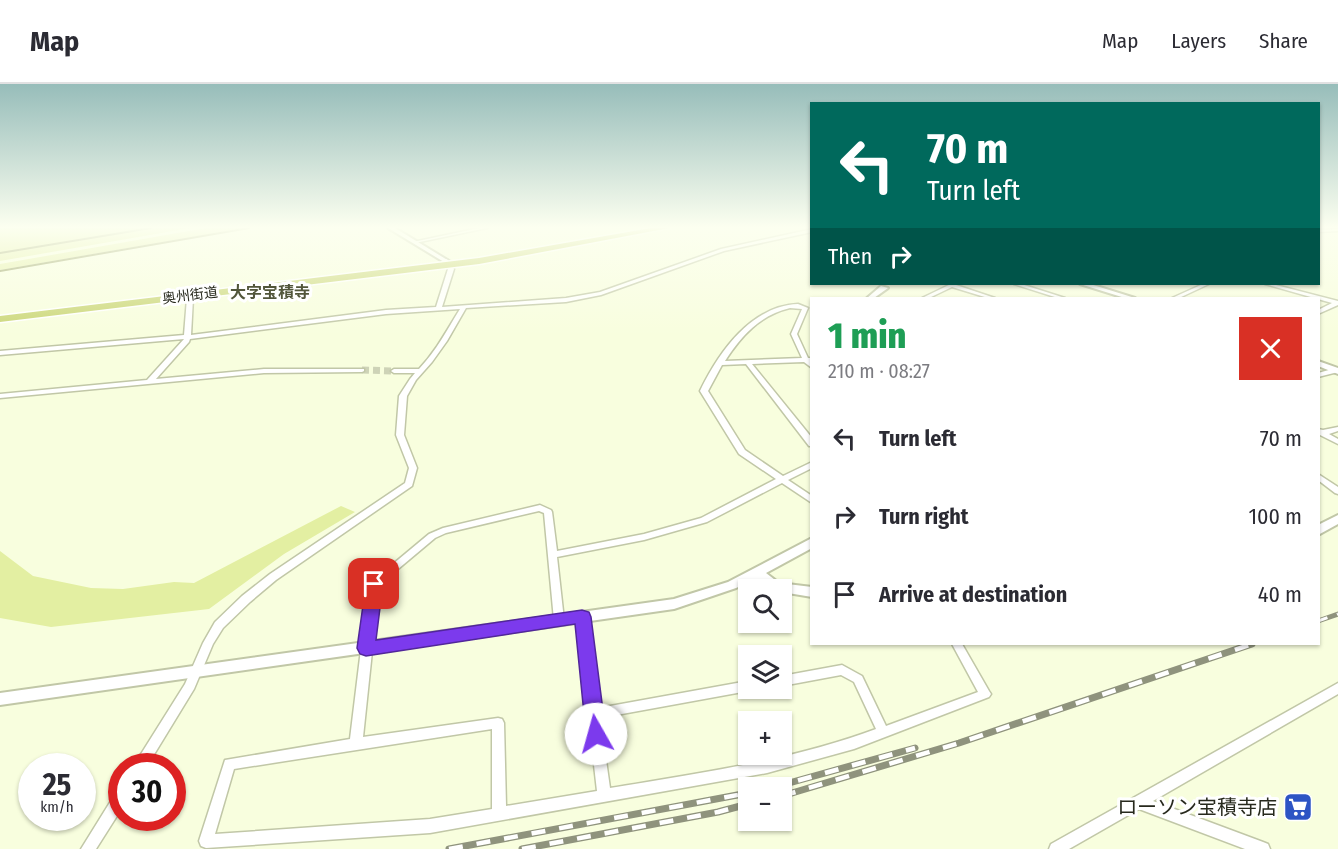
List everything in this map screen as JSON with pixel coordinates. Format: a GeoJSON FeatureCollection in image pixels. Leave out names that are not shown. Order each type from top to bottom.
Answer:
{"type":"FeatureCollection","features":[{"type":"Feature","properties":{"kind":"highway","name":"奥州街道"},"geometry":{"type":"LineString","coordinates":[[0,319],[442,264]]}},
{"type":"Feature","properties":{"kind":"highway","name":"奥州街道"},"geometry":{"type":"LineString","coordinates":[[0,314],[442,264]]}},
{"type":"Feature","properties":{"kind":"street"},"geometry":{"type":"LineString","coordinates":[[438,309],[449,274],[448,264]]}},
{"type":"Feature","properties":{"kind":"street"},"geometry":{"type":"LineString","coordinates":[[0,353],[188,337],[334,318],[555,302],[591,296],[684,264]]}},
{"type":"Feature","properties":{"kind":"street"},"geometry":{"type":"LineString","coordinates":[[927,297],[951,285]]}},
{"type":"Feature","properties":{"kind":"street"},"geometry":{"type":"LineString","coordinates":[[956,285],[989,297]]}},
{"type":"Feature","properties":{"kind":"street"},"geometry":{"type":"LineString","coordinates":[[1020,285],[1059,297]]}},
{"type":"Feature","properties":{"kind":"street"},"geometry":{"type":"LineString","coordinates":[[1087,285],[1128,297]]}},
{"type":"Feature","properties":{"kind":"street"},"geometry":{"type":"LineString","coordinates":[[1177,297],[1204,285]]}},
{"type":"Feature","properties":{"kind":"street"},"geometry":{"type":"LineString","coordinates":[[1272,285],[1315,297]]}},
{"type":"Feature","properties":{"kind":"street"},"geometry":{"type":"LineString","coordinates":[[871,297],[884,288]]}},
{"type":"Feature","properties":{"kind":"street"},"geometry":{"type":"LineString","coordinates":[[150,381],[187,341],[188,295]]}},
{"type":"Feature","properties":{"kind":"street"},"geometry":{"type":"LineString","coordinates":[[1320,298],[1337,303],[1320,311]]}},
{"type":"Feature","properties":{"kind":"street"},"geometry":{"type":"LineString","coordinates":[[721,363],[810,362],[794,334],[805,308],[792,305],[779,309],[747,328],[721,363],[704,393],[742,452],[810,499]]}},
{"type":"Feature","properties":{"kind":"street"},"geometry":{"type":"LineString","coordinates":[[148,753],[190,687],[208,643],[219,624],[273,577],[409,484],[413,468],[401,442],[400,411],[403,396],[444,341],[464,307]]}},
{"type":"Feature","properties":{"kind":"street"},"geometry":{"type":"LineString","coordinates":[[749,364],[810,441]]}},
{"type":"Feature","properties":{"kind":"street"},"geometry":{"type":"LineString","coordinates":[[1320,364],[1337,370]]}},
{"type":"Feature","properties":{"kind":"street"},"geometry":{"type":"LineString","coordinates":[[0,396],[278,370],[362,370]]}},
{"type":"Feature","properties":{"kind":"street"},"geometry":{"type":"LineString","coordinates":[[1320,374],[1337,370]]}},
{"type":"Feature","properties":{"kind":"street"},"geometry":{"type":"LineString","coordinates":[[394,371],[420,371]]}},
{"type":"Feature","properties":{"kind":"street"},"geometry":{"type":"LineString","coordinates":[[1320,432],[1338,429]]}},
{"type":"Feature","properties":{"kind":"street"},"geometry":{"type":"LineString","coordinates":[[1320,432],[1338,442]]}},
{"type":"Feature","properties":{"kind":"street"},"geometry":{"type":"LineString","coordinates":[[552,555],[644,537],[705,520],[810,465]]}},
{"type":"Feature","properties":{"kind":"street"},"geometry":{"type":"LineString","coordinates":[[1320,478],[1338,491]]}},
{"type":"Feature","properties":{"kind":"street"},"geometry":{"type":"LineString","coordinates":[[356,744],[374,584],[438,534],[540,508],[548,512],[560,620]]}},
{"type":"Feature","properties":{"kind":"street"},"geometry":{"type":"LineString","coordinates":[[1320,530],[1338,519]]}},
{"type":"Feature","properties":{"kind":"street"},"geometry":{"type":"LineString","coordinates":[[0,699],[674,604],[732,585],[810,543]]}},
{"type":"Feature","properties":{"kind":"street"},"geometry":{"type":"LineString","coordinates":[[757,573],[776,587],[794,592],[810,592]]}},
{"type":"Feature","properties":{"kind":"street"},"geometry":{"type":"LineString","coordinates":[[582,617],[604,795]]}},
{"type":"Feature","properties":{"kind":"street"},"geometry":{"type":"LineString","coordinates":[[499,814],[498,723],[229,764],[206,841],[430,826],[499,814],[766,766],[854,743],[985,694],[958,645]]}},
{"type":"Feature","properties":{"kind":"street"},"geometry":{"type":"LineString","coordinates":[[792,679],[842,670],[858,679],[883,732]]}},
{"type":"Feature","properties":{"kind":"street"},"geometry":{"type":"LineString","coordinates":[[594,714],[738,688]]}},
{"type":"Feature","properties":{"kind":"street"},"geometry":{"type":"LineString","coordinates":[[1056,849],[1338,688]]}},
{"type":"Feature","properties":{"kind":"street"},"geometry":{"type":"LineString","coordinates":[[1139,802],[1263,849]]}},
{"type":"Feature","properties":{"kind":"street"},"geometry":{"type":"LineString","coordinates":[[88,848],[108,817]]}},
{"type":"Feature","properties":{"kind":"green space"},"geometry":{"type":"Polygon","coordinates":[[[2,264],[37,264],[0,270],[2,264]]]}},
{"type":"Feature","properties":{"kind":"green space"},"geometry":{"type":"Polygon","coordinates":[[[341,506],[355,512],[284,554],[209,609],[51,627],[0,618],[0,551],[33,576],[91,588],[123,589],[174,582],[194,583],[341,506]]]}},
{"type":"Feature","properties":{"kind":"waterway"},"geometry":{"type":"LineString","coordinates":[[0,271],[42,264]]}},
{"type":"Feature","properties":{"kind":"tunnel"},"geometry":{"type":"LineString","coordinates":[[362,370],[394,371]]}},
{"type":"Feature","properties":{"kind":"railway"},"geometry":{"type":"LineString","coordinates":[[1320,620],[1338,614]]}},
{"type":"Feature","properties":{"kind":"railway"},"geometry":{"type":"LineString","coordinates":[[792,793],[959,743],[1249,645]]}},
{"type":"Feature","properties":{"kind":"railway"},"geometry":{"type":"LineString","coordinates":[[792,782],[915,748]]}},
{"type":"Feature","properties":{"kind":"railway"},"geometry":{"type":"LineString","coordinates":[[449,849],[738,795]]}},
{"type":"Feature","properties":{"kind":"railway"},"geometry":{"type":"LineString","coordinates":[[522,849],[738,807]]}},
{"type":"Feature","properties":{"kind":"place","name":"ローソン宝積寺店"},"geometry":{"type":"Point","coordinates":[1298,807]}},
{"type":"Feature","properties":{"kind":"district","name":"大字宝積寺"},"geometry":{"type":"Point","coordinates":[270,292]}},
{"type":"Feature","properties":{"kind":"route"},"geometry":{"type":"LineString","coordinates":[[374,584],[366,648],[582,617],[596,734]]}}]}
